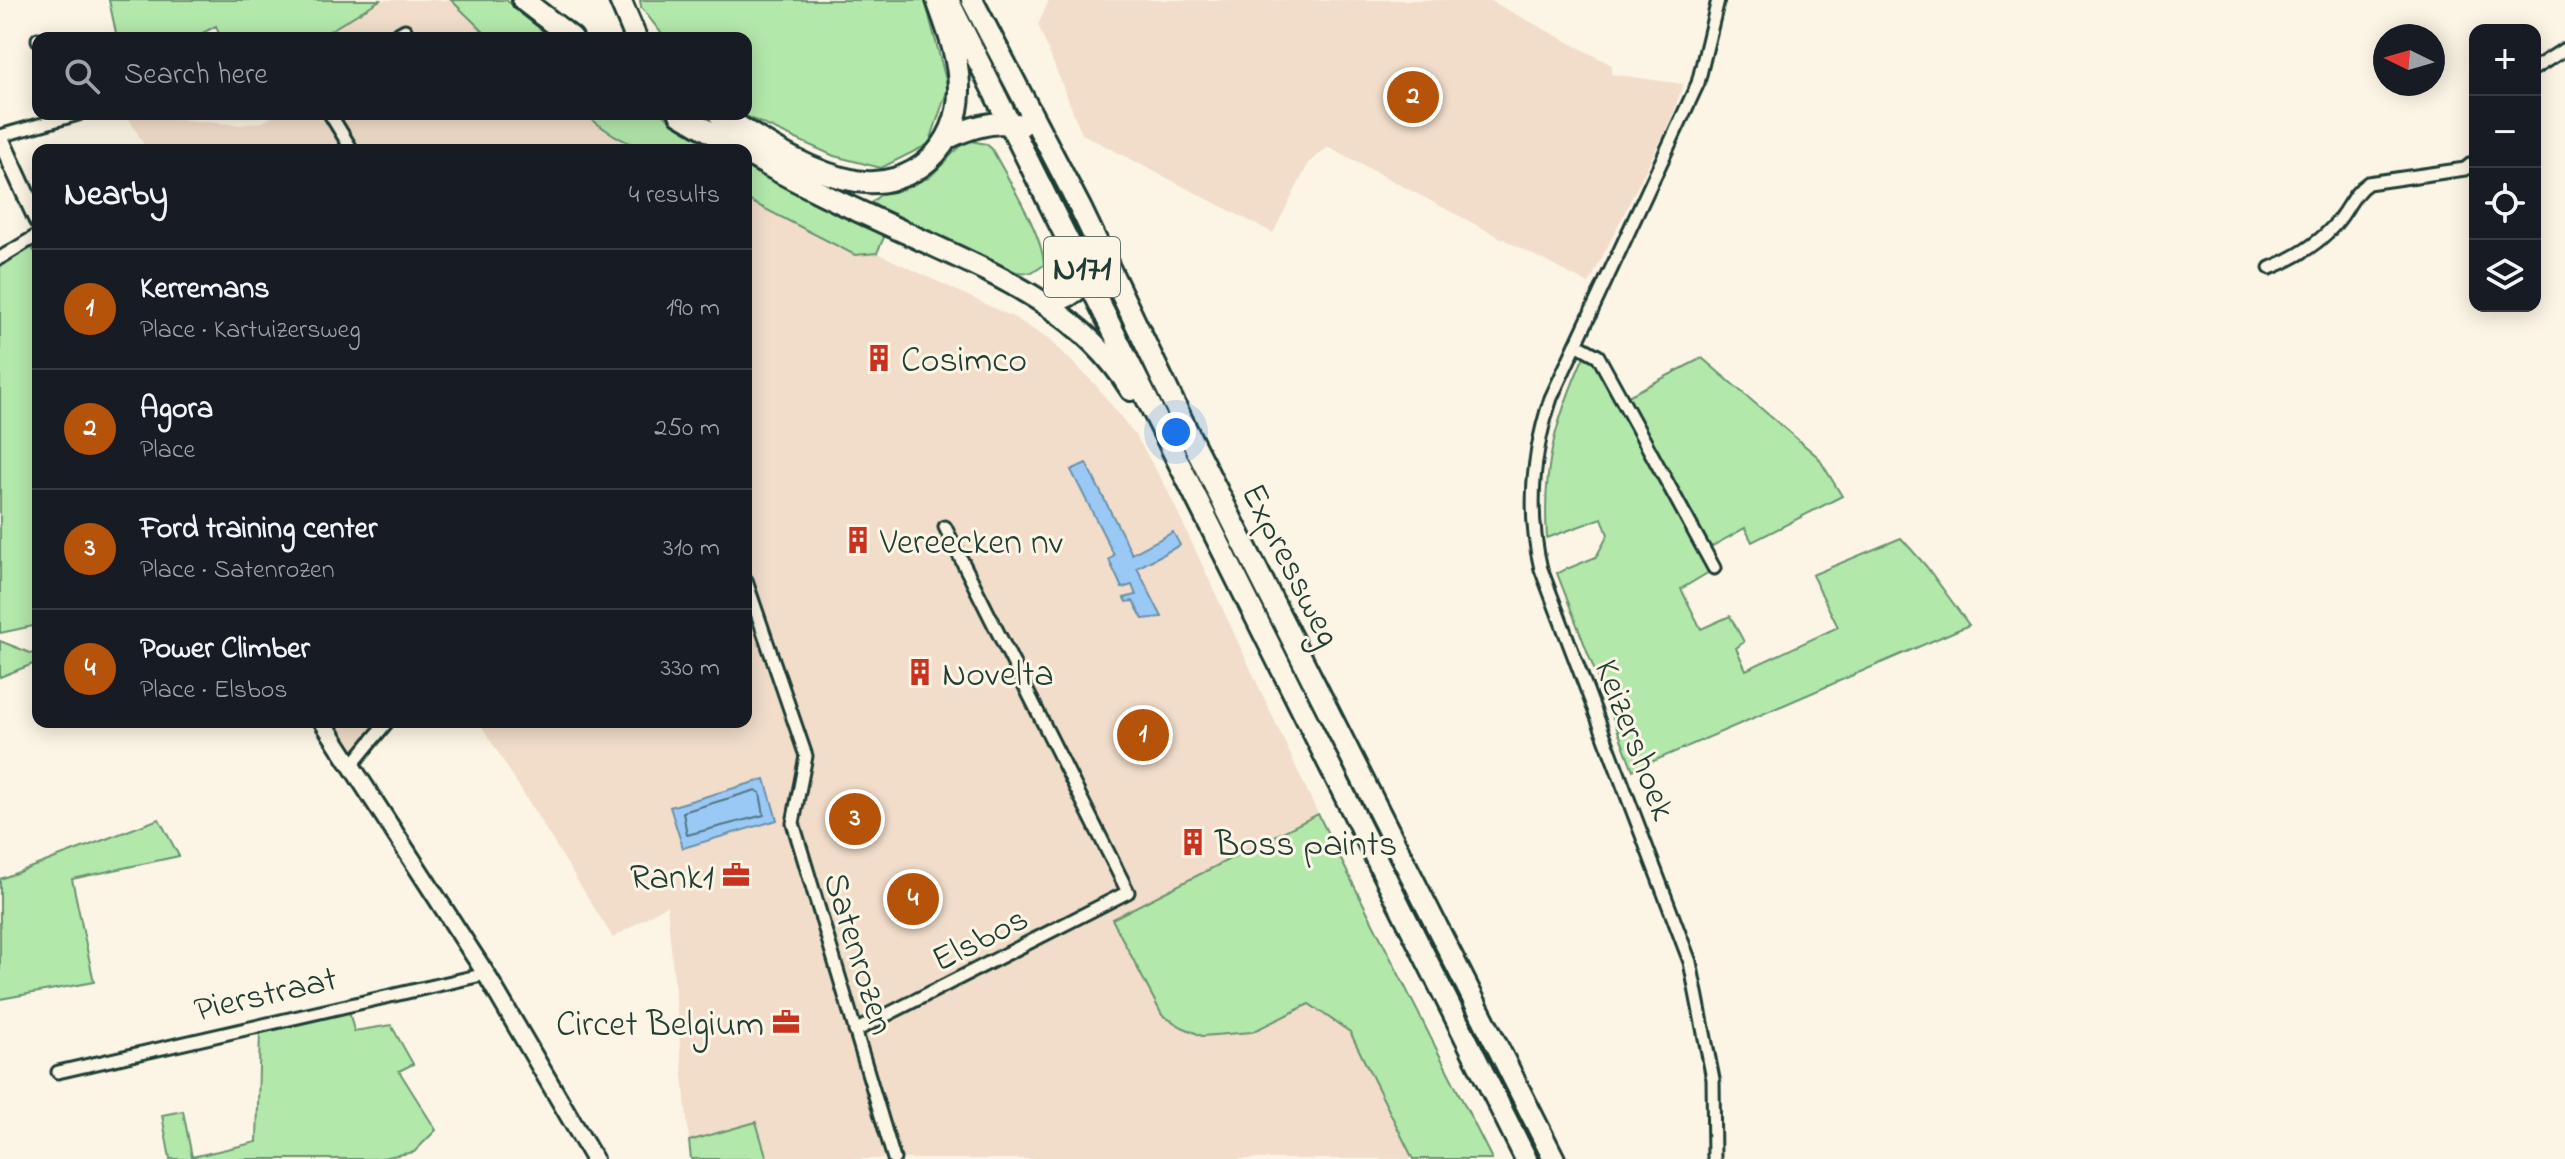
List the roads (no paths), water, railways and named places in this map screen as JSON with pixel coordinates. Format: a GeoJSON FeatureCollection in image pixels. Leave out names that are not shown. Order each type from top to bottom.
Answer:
{"type":"FeatureCollection","features":[{"type":"Feature","properties":{"kind":"highway"},"geometry":{"type":"LineString","coordinates":[[523,0],[564,32]]}},
{"type":"Feature","properties":{"kind":"highway"},"geometry":{"type":"LineString","coordinates":[[620,0],[633,32]]}},
{"type":"Feature","properties":{"kind":"highway"},"geometry":{"type":"LineString","coordinates":[[729,120],[797,159],[854,181],[882,182],[912,173],[937,154],[948,138],[959,89],[954,51],[937,0]]}},
{"type":"Feature","properties":{"kind":"highway","name":"Expressweg"},"geometry":{"type":"LineString","coordinates":[[948,0],[1526,1159]]}},
{"type":"Feature","properties":{"kind":"highway","name":"Expressweg"},"geometry":{"type":"LineString","coordinates":[[972,0],[1098,243],[1191,439],[1554,1159]]}},
{"type":"Feature","properties":{"kind":"highway"},"geometry":{"type":"LineString","coordinates":[[690,120],[731,144]]}},
{"type":"Feature","properties":{"kind":"highway"},"geometry":{"type":"LineString","coordinates":[[948,138],[975,127],[1011,122],[1038,128]]}},
{"type":"Feature","properties":{"kind":"highway"},"geometry":{"type":"LineString","coordinates":[[752,156],[849,207],[999,275],[1047,303],[1119,370],[1162,431]]}},
{"type":"Feature","properties":{"kind":"highway"},"geometry":{"type":"LineString","coordinates":[[1047,303],[1069,298],[1087,277],[1098,243]]}},
{"type":"Feature","properties":{"kind":"street","name":"Keizershoek"},"geometry":{"type":"LineString","coordinates":[[1714,1159],[1709,1052],[1686,948],[1541,569],[1534,535],[1534,474],[1543,423],[1576,344],[1698,83],[1718,0]]}},
{"type":"Feature","properties":{"kind":"street"},"geometry":{"type":"LineString","coordinates":[[402,32],[405,30]]}},
{"type":"Feature","properties":{"kind":"street"},"geometry":{"type":"LineString","coordinates":[[2541,64],[2565,49]]}},
{"type":"Feature","properties":{"kind":"street"},"geometry":{"type":"LineString","coordinates":[[32,208],[0,137],[49,120]]}},
{"type":"Feature","properties":{"kind":"street"},"geometry":{"type":"LineString","coordinates":[[334,120],[348,144]]}},
{"type":"Feature","properties":{"kind":"street"},"geometry":{"type":"LineString","coordinates":[[2270,268],[2289,260],[2327,232],[2356,193],[2368,183],[2465,169],[2469,166]]}},
{"type":"Feature","properties":{"kind":"street"},"geometry":{"type":"LineString","coordinates":[[0,258],[32,239]]}},
{"type":"Feature","properties":{"kind":"street"},"geometry":{"type":"LineString","coordinates":[[1576,344],[1598,356],[1714,568]]}},
{"type":"Feature","properties":{"kind":"street","name":"Elsbos"},"geometry":{"type":"LineString","coordinates":[[855,1031],[1128,892],[945,527]]}},
{"type":"Feature","properties":{"kind":"street","name":"Satenrozen"},"geometry":{"type":"LineString","coordinates":[[752,606],[806,756],[793,823],[894,1159]]}},
{"type":"Feature","properties":{"kind":"street"},"geometry":{"type":"LineString","coordinates":[[327,728],[486,974],[594,1159]]}},
{"type":"Feature","properties":{"kind":"street"},"geometry":{"type":"LineString","coordinates":[[351,766],[382,728]]}},
{"type":"Feature","properties":{"kind":"street","name":"Pierstraat"},"geometry":{"type":"LineString","coordinates":[[58,1072],[486,974]]}},
{"type":"Feature","properties":{"kind":"water"},"geometry":{"type":"Polygon","coordinates":[[[1086,463],[1132,554],[1173,532],[1180,545],[1137,568],[1162,617],[1143,619],[1133,601],[1126,602],[1124,598],[1136,595],[1132,585],[1122,588],[1109,560],[1114,555],[1071,470],[1086,463]]]}},
{"type":"Feature","properties":{"kind":"water"},"geometry":{"type":"Polygon","coordinates":[[[765,779],[777,820],[683,848],[670,807],[765,779]]]}},
{"type":"Feature","properties":{"kind":"place","name":"Agora"},"geometry":{"type":"Point","coordinates":[1413,97]}},
{"type":"Feature","properties":{"kind":"place","name":"Cosimco"},"geometry":{"type":"Point","coordinates":[879,358]}},
{"type":"Feature","properties":{"kind":"place","name":"Vereecken nv"},"geometry":{"type":"Point","coordinates":[858,540]}},
{"type":"Feature","properties":{"kind":"place","name":"Novelta"},"geometry":{"type":"Point","coordinates":[920,672]}},
{"type":"Feature","properties":{"kind":"place","name":"Kerremans"},"geometry":{"type":"Point","coordinates":[1143,735]}},
{"type":"Feature","properties":{"kind":"place","name":"Ford training center"},"geometry":{"type":"Point","coordinates":[855,819]}},
{"type":"Feature","properties":{"kind":"place","name":"Boss paints"},"geometry":{"type":"Point","coordinates":[1193,842]}},
{"type":"Feature","properties":{"kind":"place","name":"Rank1"},"geometry":{"type":"Point","coordinates":[736,875]}},
{"type":"Feature","properties":{"kind":"place","name":"Power Climber"},"geometry":{"type":"Point","coordinates":[913,899]}},
{"type":"Feature","properties":{"kind":"place","name":"Circet Belgium"},"geometry":{"type":"Point","coordinates":[786,1022]}}]}
